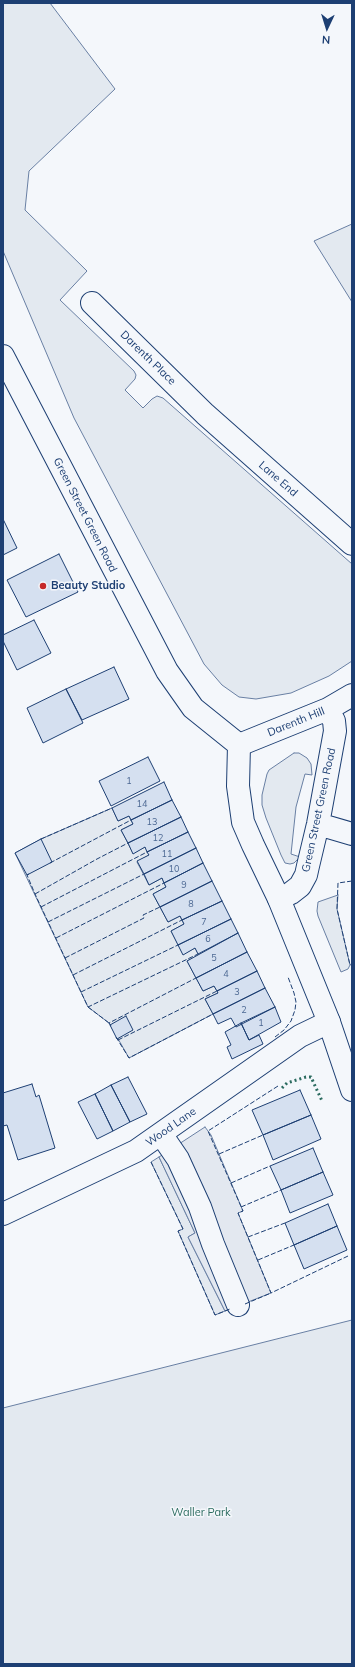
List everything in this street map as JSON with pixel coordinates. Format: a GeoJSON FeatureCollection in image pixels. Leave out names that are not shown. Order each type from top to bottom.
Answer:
{"type":"FeatureCollection","features":[{"type":"Feature","properties":{"kind":"street","name":"Darenth Place"},"geometry":{"type":"LineString","coordinates":[[92,303],[205,414]]}},
{"type":"Feature","properties":{"kind":"street","name":"Green Street Green Road"},"geometry":{"type":"LineString","coordinates":[[3,356],[167,671],[193,708],[239,746]]}},
{"type":"Feature","properties":{"kind":"street","name":"Lane End"},"geometry":{"type":"LineString","coordinates":[[205,414],[352,544]]}},
{"type":"Feature","properties":{"kind":"street","name":"Darenth Hill"},"geometry":{"type":"LineString","coordinates":[[239,746],[328,709],[352,695]]}},
{"type":"Feature","properties":{"kind":"street","name":"Green Street Green Road"},"geometry":{"type":"LineString","coordinates":[[279,899],[298,888],[303,881],[308,866],[318,824],[335,731],[334,720],[328,709]]}},
{"type":"Feature","properties":{"kind":"street"},"geometry":{"type":"LineString","coordinates":[[239,746],[238,786],[244,822],[253,845],[279,899],[328,1022],[352,1090]]}},
{"type":"Feature","properties":{"kind":"street"},"geometry":{"type":"LineString","coordinates":[[318,824],[352,834]]}},
{"type":"Feature","properties":{"kind":"street","name":"Wood Lane"},"geometry":{"type":"LineString","coordinates":[[3,1214],[136,1151],[300,1036],[328,1022]]}},
{"type":"Feature","properties":{"kind":"street"},"geometry":{"type":"LineString","coordinates":[[161,1134],[178,1159],[200,1207],[213,1244],[238,1305]]}},
{"type":"Feature","properties":{"kind":"green space"},"geometry":{"type":"Polygon","coordinates":[[[3,3],[50,3],[115,89],[29,171],[25,210],[87,271],[60,300],[134,371],[136,375],[135,379],[125,390],[143,408],[157,396],[163,398],[352,564],[352,661],[329,676],[291,693],[256,699],[239,697],[222,685],[204,664],[74,418],[3,251],[3,3]]]}},
{"type":"Feature","properties":{"kind":"green space"},"geometry":{"type":"Polygon","coordinates":[[[352,224],[352,302],[314,241],[352,224]]]}},
{"type":"Feature","properties":{"kind":"green space"},"geometry":{"type":"Polygon","coordinates":[[[294,753],[299,753],[307,758],[311,764],[312,775],[305,774],[296,807],[291,854],[300,857],[294,863],[290,864],[285,863],[281,855],[266,818],[262,805],[262,795],[269,770],[294,753]]]}},
{"type":"Feature","properties":{"kind":"green space"},"geometry":{"type":"Polygon","coordinates":[[[112,808],[118,821],[129,816],[133,824],[121,830],[133,853],[145,847],[149,855],[137,862],[149,885],[162,878],[166,887],[153,894],[168,922],[180,916],[184,924],[171,931],[183,954],[195,948],[199,955],[187,961],[203,991],[214,986],[218,993],[205,999],[213,1014],[129,1058],[109,1023],[88,1007],[15,853],[41,839],[112,808]]]}},
{"type":"Feature","properties":{"kind":"green space"},"geometry":{"type":"Polygon","coordinates":[[[338,895],[337,909],[350,965],[348,969],[341,972],[317,911],[318,902],[338,895]]]}},
{"type":"Feature","properties":{"kind":"green space"},"geometry":{"type":"Polygon","coordinates":[[[159,1157],[195,1233],[188,1237],[225,1311],[215,1315],[178,1231],[183,1229],[151,1162],[159,1157]]]}},
{"type":"Feature","properties":{"kind":"green space","name":"Waller Park"},"geometry":{"type":"Polygon","coordinates":[[[352,1320],[352,1664],[3,1664],[3,1408],[352,1320]]]}},
{"type":"Feature","properties":{"kind":"shaded area"},"geometry":{"type":"Polygon","coordinates":[[[205,1127],[211,1135],[243,1211],[238,1213],[271,1293],[225,1311],[188,1237],[195,1233],[159,1157],[205,1127]]]}},
{"type":"Feature","properties":{"kind":"building"},"geometry":{"type":"Polygon","coordinates":[[[3,519],[17,548],[3,555],[3,519]]]}},
{"type":"Feature","properties":{"kind":"building","name":"Beauty Studio"},"geometry":{"type":"Polygon","coordinates":[[[59,554],[78,592],[26,617],[7,580],[59,554]]]}},
{"type":"Feature","properties":{"kind":"building"},"geometry":{"type":"Polygon","coordinates":[[[34,620],[51,653],[17,670],[3,641],[3,635],[34,620]]]}},
{"type":"Feature","properties":{"kind":"building"},"geometry":{"type":"Polygon","coordinates":[[[114,667],[129,699],[82,720],[66,689],[114,667]]]}},
{"type":"Feature","properties":{"kind":"building"},"geometry":{"type":"Polygon","coordinates":[[[66,689],[83,723],[43,743],[27,708],[66,689]]]}},
{"type":"Feature","properties":{"kind":"building"},"geometry":{"type":"Polygon","coordinates":[[[148,757],[160,781],[111,806],[99,781],[148,757]]]}},
{"type":"Feature","properties":{"kind":"building"},"geometry":{"type":"Polygon","coordinates":[[[164,782],[172,800],[131,820],[129,816],[118,821],[112,808],[164,782]]]}},
{"type":"Feature","properties":{"kind":"building"},"geometry":{"type":"Polygon","coordinates":[[[172,800],[181,817],[128,843],[121,830],[133,824],[131,820],[172,800]]]}},
{"type":"Feature","properties":{"kind":"building"},"geometry":{"type":"Polygon","coordinates":[[[181,817],[188,832],[147,852],[145,847],[133,854],[128,843],[181,817]]]}},
{"type":"Feature","properties":{"kind":"building"},"geometry":{"type":"Polygon","coordinates":[[[188,832],[196,848],[144,874],[137,861],[149,855],[147,852],[188,832]]]}},
{"type":"Feature","properties":{"kind":"building"},"geometry":{"type":"Polygon","coordinates":[[[41,839],[52,862],[27,875],[15,853],[41,839]]]}},
{"type":"Feature","properties":{"kind":"building"},"geometry":{"type":"Polygon","coordinates":[[[196,848],[203,863],[164,883],[162,878],[149,885],[144,874],[196,848]]]}},
{"type":"Feature","properties":{"kind":"building"},"geometry":{"type":"Polygon","coordinates":[[[203,863],[212,881],[160,907],[153,894],[166,887],[164,883],[203,863]]]}},
{"type":"Feature","properties":{"kind":"building"},"geometry":{"type":"Polygon","coordinates":[[[212,881],[222,901],[182,920],[180,916],[168,922],[160,907],[212,881]]]}},
{"type":"Feature","properties":{"kind":"building"},"geometry":{"type":"Polygon","coordinates":[[[222,901],[231,919],[178,945],[171,931],[184,924],[182,920],[222,901]]]}},
{"type":"Feature","properties":{"kind":"building"},"geometry":{"type":"Polygon","coordinates":[[[231,919],[238,933],[198,954],[195,948],[183,955],[178,945],[231,919]]]}},
{"type":"Feature","properties":{"kind":"building"},"geometry":{"type":"Polygon","coordinates":[[[238,933],[247,952],[196,978],[187,961],[238,933]]]}},
{"type":"Feature","properties":{"kind":"building"},"geometry":{"type":"Polygon","coordinates":[[[247,952],[257,971],[217,991],[214,986],[203,991],[196,978],[247,952]]]}},
{"type":"Feature","properties":{"kind":"building"},"geometry":{"type":"Polygon","coordinates":[[[257,971],[265,988],[213,1014],[205,999],[218,993],[217,991],[257,971]]]}},
{"type":"Feature","properties":{"kind":"building"},"geometry":{"type":"Polygon","coordinates":[[[265,988],[275,1007],[236,1027],[231,1018],[218,1024],[213,1014],[265,988]]]}},
{"type":"Feature","properties":{"kind":"building"},"geometry":{"type":"Polygon","coordinates":[[[275,1007],[281,1022],[249,1040],[241,1023],[275,1007]]]}},
{"type":"Feature","properties":{"kind":"building"},"geometry":{"type":"Polygon","coordinates":[[[126,1016],[133,1030],[117,1039],[110,1025],[126,1016]]]}},
{"type":"Feature","properties":{"kind":"building"},"geometry":{"type":"Polygon","coordinates":[[[241,1023],[249,1040],[259,1035],[263,1044],[232,1059],[227,1047],[231,1045],[225,1032],[241,1023]]]}},
{"type":"Feature","properties":{"kind":"building"},"geometry":{"type":"Polygon","coordinates":[[[128,1077],[147,1114],[130,1122],[111,1085],[128,1077]]]}},
{"type":"Feature","properties":{"kind":"building"},"geometry":{"type":"Polygon","coordinates":[[[32,1084],[36,1097],[39,1095],[55,1148],[18,1160],[7,1125],[3,1126],[3,1093],[32,1084]]]}},
{"type":"Feature","properties":{"kind":"building"},"geometry":{"type":"Polygon","coordinates":[[[111,1085],[130,1122],[113,1131],[95,1094],[111,1085]]]}},
{"type":"Feature","properties":{"kind":"building"},"geometry":{"type":"Polygon","coordinates":[[[300,1090],[311,1115],[263,1135],[252,1110],[300,1090]]]}},
{"type":"Feature","properties":{"kind":"building"},"geometry":{"type":"Polygon","coordinates":[[[95,1094],[113,1131],[97,1139],[78,1102],[95,1094]]]}},
{"type":"Feature","properties":{"kind":"building"},"geometry":{"type":"Polygon","coordinates":[[[311,1115],[321,1139],[273,1160],[263,1135],[311,1115]]]}},
{"type":"Feature","properties":{"kind":"building"},"geometry":{"type":"Polygon","coordinates":[[[313,1148],[323,1172],[281,1190],[270,1166],[313,1148]]]}},
{"type":"Feature","properties":{"kind":"building"},"geometry":{"type":"Polygon","coordinates":[[[323,1172],[333,1195],[290,1213],[281,1190],[323,1172]]]}},
{"type":"Feature","properties":{"kind":"building"},"geometry":{"type":"Polygon","coordinates":[[[328,1204],[337,1226],[294,1245],[285,1223],[328,1204]]]}},
{"type":"Feature","properties":{"kind":"building"},"geometry":{"type":"Polygon","coordinates":[[[337,1226],[347,1250],[304,1269],[294,1245],[337,1226]]]}},
{"type":"Feature","properties":{"kind":"hedge"},"geometry":{"type":"LineString","coordinates":[[282,1088],[287,1083],[306,1077],[311,1077],[322,1101]]}},
{"type":"Feature","properties":{"kind":"fence"},"geometry":{"type":"LineString","coordinates":[[41,839],[112,808]]}},
{"type":"Feature","properties":{"kind":"fence"},"geometry":{"type":"LineString","coordinates":[[50,863],[131,820]]}},
{"type":"Feature","properties":{"kind":"fence"},"geometry":{"type":"LineString","coordinates":[[35,894],[128,843]]}},
{"type":"Feature","properties":{"kind":"fence"},"geometry":{"type":"LineString","coordinates":[[41,907],[147,852]]}},
{"type":"Feature","properties":{"kind":"fence"},"geometry":{"type":"LineString","coordinates":[[29,874],[27,875],[35,894],[88,1007],[198,954]]}},
{"type":"Feature","properties":{"kind":"fence"},"geometry":{"type":"LineString","coordinates":[[48,922],[144,874]]}},
{"type":"Feature","properties":{"kind":"fence"},"geometry":{"type":"LineString","coordinates":[[352,881],[338,883],[337,909],[350,965],[352,964]]}},
{"type":"Feature","properties":{"kind":"fence"},"geometry":{"type":"LineString","coordinates":[[56,938],[164,883]]}},
{"type":"Feature","properties":{"kind":"fence"},"geometry":{"type":"LineString","coordinates":[[65,958],[144,918],[143,915],[160,907]]}},
{"type":"Feature","properties":{"kind":"fence"},"geometry":{"type":"LineString","coordinates":[[73,975],[182,920]]}},
{"type":"Feature","properties":{"kind":"fence"},"geometry":{"type":"LineString","coordinates":[[81,992],[178,945]]}},
{"type":"Feature","properties":{"kind":"fence"},"geometry":{"type":"LineString","coordinates":[[275,1037],[284,1030],[291,1021],[295,1010],[296,1002],[288,977]]}},
{"type":"Feature","properties":{"kind":"fence"},"geometry":{"type":"LineString","coordinates":[[111,1026],[109,1023],[196,978]]}},
{"type":"Feature","properties":{"kind":"fence"},"geometry":{"type":"LineString","coordinates":[[118,1040],[217,991]]}},
{"type":"Feature","properties":{"kind":"fence"},"geometry":{"type":"LineString","coordinates":[[88,1007],[109,1023]]}},
{"type":"Feature","properties":{"kind":"fence"},"geometry":{"type":"LineString","coordinates":[[116,1037],[129,1058],[213,1014]]}},
{"type":"Feature","properties":{"kind":"fence"},"geometry":{"type":"LineString","coordinates":[[278,1086],[208,1131],[243,1211],[238,1213],[271,1293],[348,1256]]}},
{"type":"Feature","properties":{"kind":"fence"},"geometry":{"type":"LineString","coordinates":[[219,1154],[263,1135]]}},
{"type":"Feature","properties":{"kind":"fence"},"geometry":{"type":"LineString","coordinates":[[151,1162],[183,1229],[178,1231],[215,1315],[230,1309]]}},
{"type":"Feature","properties":{"kind":"fence"},"geometry":{"type":"LineString","coordinates":[[231,1183],[270,1166]]}},
{"type":"Feature","properties":{"kind":"fence"},"geometry":{"type":"LineString","coordinates":[[241,1207],[281,1190]]}},
{"type":"Feature","properties":{"kind":"fence"},"geometry":{"type":"LineString","coordinates":[[248,1237],[285,1223]]}},
{"type":"Feature","properties":{"kind":"fence"},"geometry":{"type":"LineString","coordinates":[[258,1260],[294,1245]]}},
{"type":"Feature","properties":{"kind":"fence"},"geometry":{"type":"LineString","coordinates":[[245,1304],[271,1293]]}},
{"type":"Feature","properties":{"kind":"place","name":"Beauty Studio"},"geometry":{"type":"Point","coordinates":[43,586]}}]}
